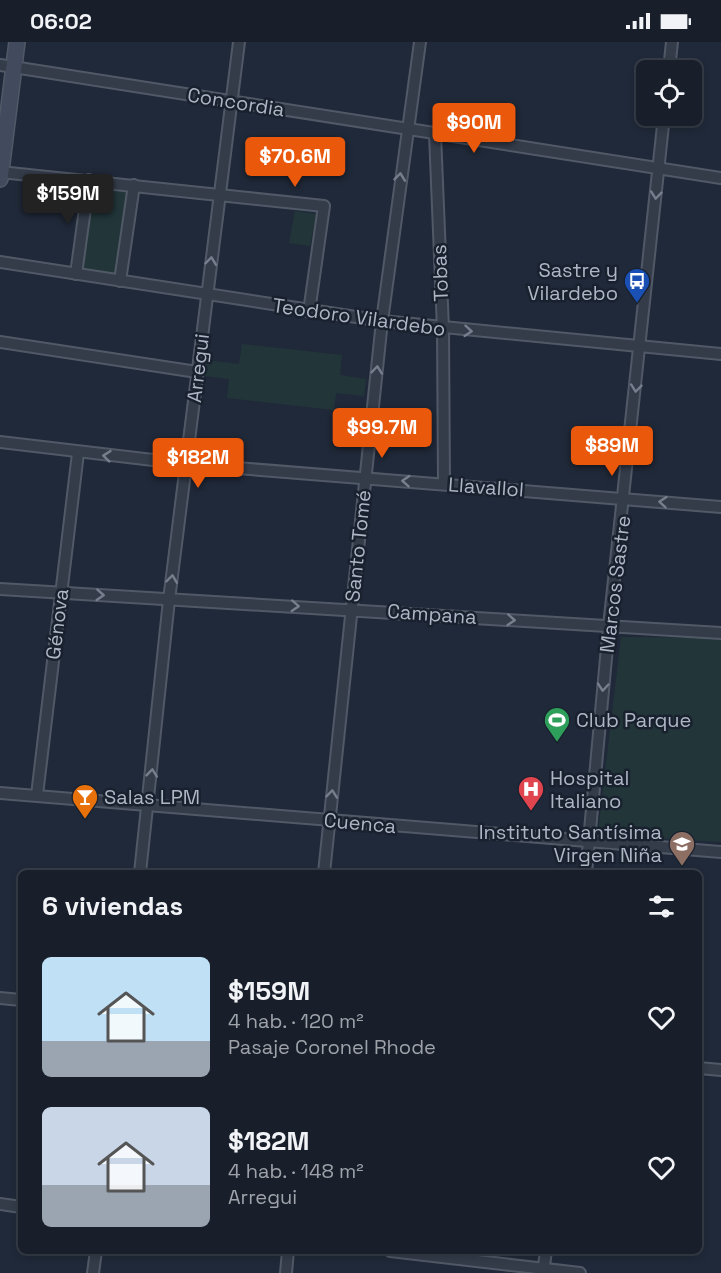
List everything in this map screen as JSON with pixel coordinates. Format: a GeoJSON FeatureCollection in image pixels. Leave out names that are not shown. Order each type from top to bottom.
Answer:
{"type":"FeatureCollection","features":[{"type":"Feature","properties":{"kind":"street"},"geometry":{"type":"LineString","coordinates":[[18,42],[7,66],[0,175],[89,180],[324,206],[309,312]]}},
{"type":"Feature","properties":{"kind":"street","name":"Arregui"},"geometry":{"type":"LineString","coordinates":[[140,870],[218,193],[239,42]]}},
{"type":"Feature","properties":{"kind":"street","name":"Santo Tomé"},"geometry":{"type":"LineString","coordinates":[[324,870],[382,321],[406,129],[420,42]]}},
{"type":"Feature","properties":{"kind":"street"},"geometry":{"type":"LineString","coordinates":[[670,60],[672,42]]}},
{"type":"Feature","properties":{"kind":"street","name":"Concordia"},"geometry":{"type":"LineString","coordinates":[[7,66],[721,178]]}},
{"type":"Feature","properties":{"kind":"street","name":"Marcos Sastre"},"geometry":{"type":"LineString","coordinates":[[586,870],[609,626],[663,126]]}},
{"type":"Feature","properties":{"kind":"street","name":"Tobas"},"geometry":{"type":"LineString","coordinates":[[435,134],[443,329],[444,484]]}},
{"type":"Feature","properties":{"kind":"street"},"geometry":{"type":"LineString","coordinates":[[76,274],[89,180]]}},
{"type":"Feature","properties":{"kind":"street"},"geometry":{"type":"LineString","coordinates":[[120,281],[134,185]]}},
{"type":"Feature","properties":{"kind":"street","name":"Teodoro Vilardebo"},"geometry":{"type":"LineString","coordinates":[[0,262],[309,312],[443,329],[721,354]]}},
{"type":"Feature","properties":{"kind":"street"},"geometry":{"type":"LineString","coordinates":[[0,342],[197,372]]}},
{"type":"Feature","properties":{"kind":"street","name":"Llavallol"},"geometry":{"type":"LineString","coordinates":[[0,442],[78,453],[187,464],[721,507]]}},
{"type":"Feature","properties":{"kind":"street","name":"Génova"},"geometry":{"type":"LineString","coordinates":[[36,795],[78,453]]}},
{"type":"Feature","properties":{"kind":"street","name":"Campana"},"geometry":{"type":"LineString","coordinates":[[0,589],[721,633]]}},
{"type":"Feature","properties":{"kind":"street","name":"Cuenca"},"geometry":{"type":"LineString","coordinates":[[0,793],[721,852]]}},
{"type":"Feature","properties":{"kind":"street"},"geometry":{"type":"LineString","coordinates":[[0,998],[18,1000]]}},
{"type":"Feature","properties":{"kind":"street"},"geometry":{"type":"LineString","coordinates":[[702,1068],[721,1070]]}},
{"type":"Feature","properties":{"kind":"street"},"geometry":{"type":"LineString","coordinates":[[0,1204],[18,1207]]}},
{"type":"Feature","properties":{"kind":"street"},"geometry":{"type":"LineString","coordinates":[[93,1273],[96,1254]]}},
{"type":"Feature","properties":{"kind":"street"},"geometry":{"type":"LineString","coordinates":[[286,1273],[288,1254]]}},
{"type":"Feature","properties":{"kind":"street"},"geometry":{"type":"LineString","coordinates":[[413,1254],[543,1271],[580,1273]]}},
{"type":"Feature","properties":{"kind":"street"},"geometry":{"type":"LineString","coordinates":[[543,1271],[546,1254]]}},
{"type":"Feature","properties":{"kind":"green space"},"geometry":{"type":"Polygon","coordinates":[[[89,180],[134,185],[120,281],[76,274],[89,180]]]}},
{"type":"Feature","properties":{"kind":"green space"},"geometry":{"type":"Polygon","coordinates":[[[295,211],[316,214],[310,246],[289,243],[295,211]]]}},
{"type":"Feature","properties":{"kind":"green space"},"geometry":{"type":"Polygon","coordinates":[[[242,344],[342,355],[340,375],[366,379],[364,396],[336,393],[334,410],[227,398],[229,379],[205,376],[206,360],[239,364],[242,344]]]}},
{"type":"Feature","properties":{"kind":"green space"},"geometry":{"type":"Polygon","coordinates":[[[621,637],[721,638],[721,842],[602,835],[598,832],[621,637]]]}},
{"type":"Feature","properties":{"kind":"place","name":"Sastre y Vilardebo"},"geometry":{"type":"Point","coordinates":[637,304]}},
{"type":"Feature","properties":{"kind":"place","name":"Club Parque"},"geometry":{"type":"Point","coordinates":[557,743]}},
{"type":"Feature","properties":{"kind":"place","name":"Hospital Italiano"},"geometry":{"type":"Point","coordinates":[531,812]}},
{"type":"Feature","properties":{"kind":"place","name":"Salas LPM"},"geometry":{"type":"Point","coordinates":[85,820]}},
{"type":"Feature","properties":{"kind":"place","name":"Instituto Santísima Virgen Niña"},"geometry":{"type":"Point","coordinates":[682,867]}}]}
